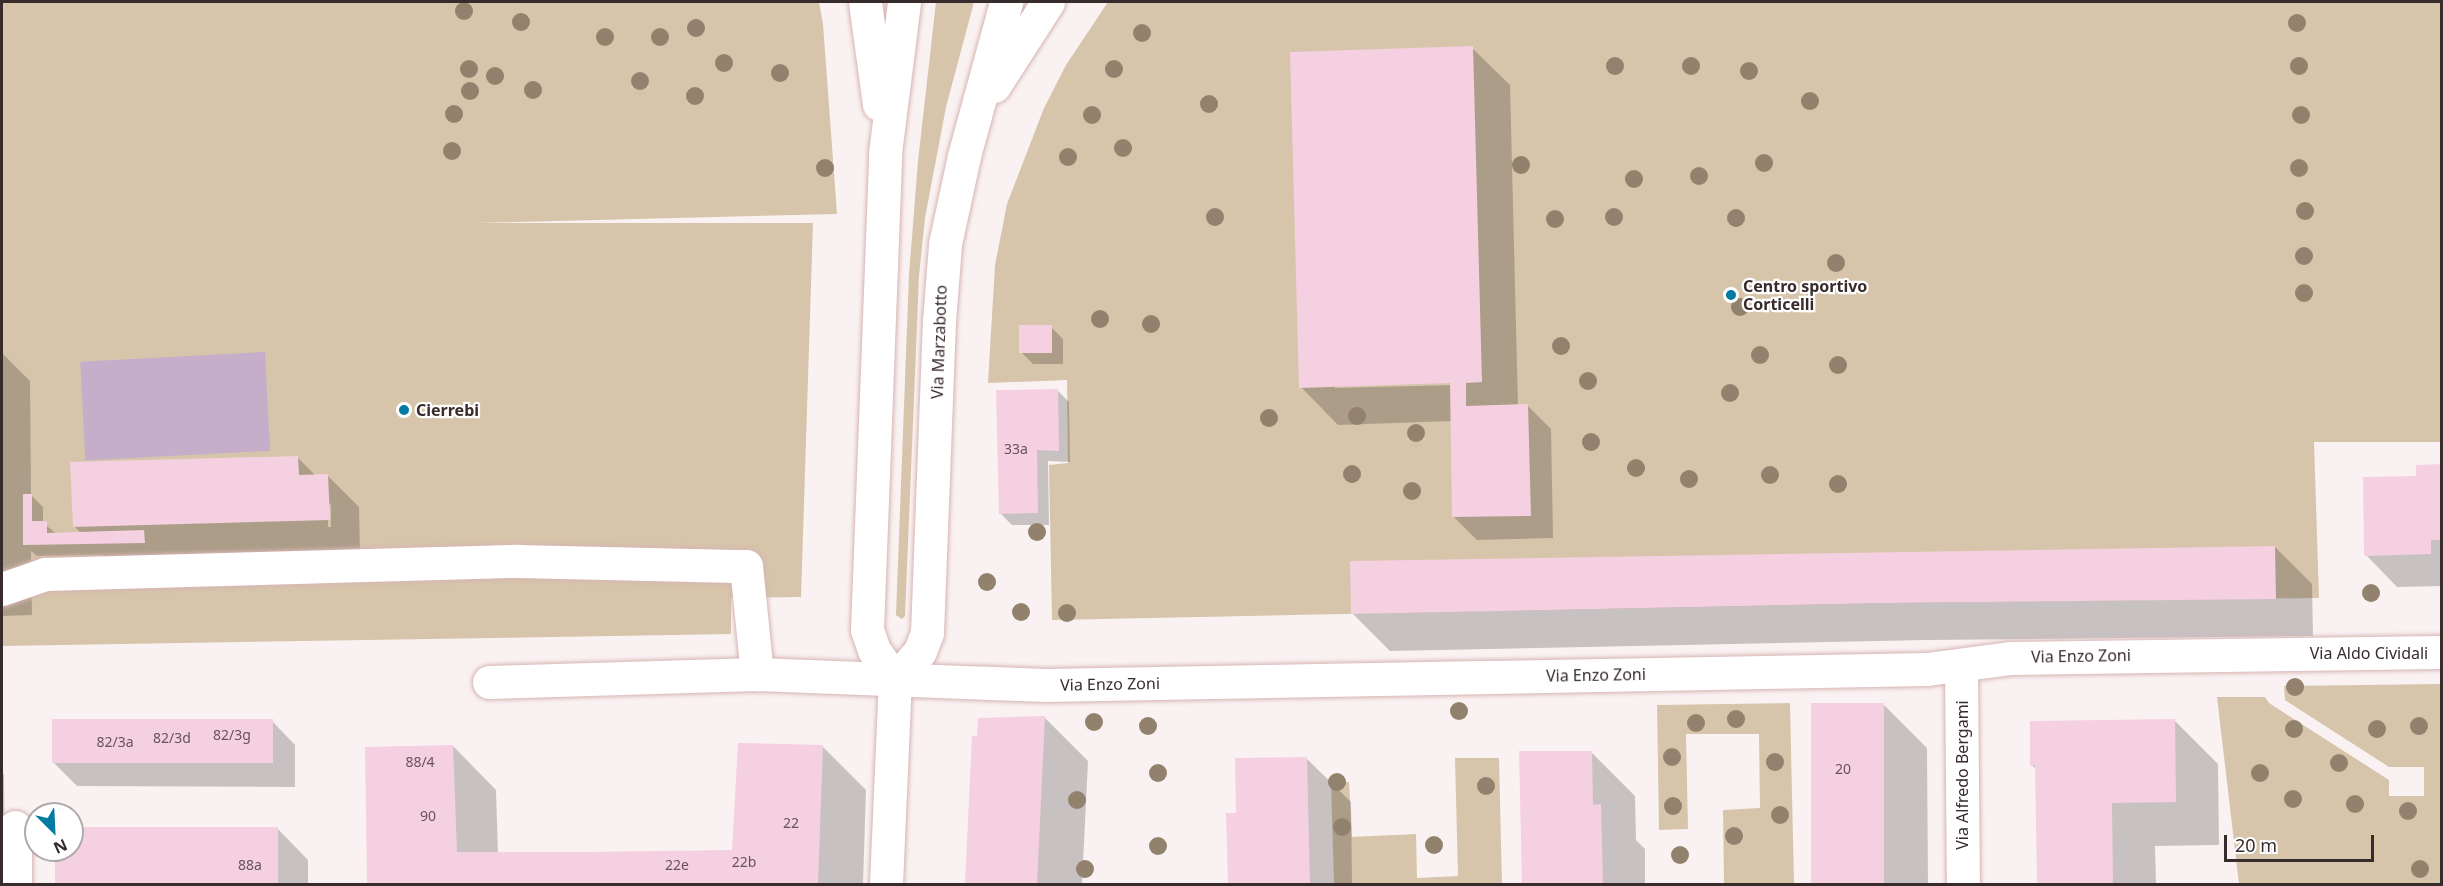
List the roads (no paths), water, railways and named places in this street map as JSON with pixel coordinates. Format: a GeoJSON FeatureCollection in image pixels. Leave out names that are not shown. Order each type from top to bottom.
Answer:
{"type":"FeatureCollection","features":[{"type":"Feature","properties":{"kind":"street"},"geometry":{"type":"LineString","coordinates":[[865,2],[885,153]]}},
{"type":"Feature","properties":{"kind":"street"},"geometry":{"type":"LineString","coordinates":[[886,885],[895,680],[873,650],[867,630],[885,153],[904,2]]}},
{"type":"Feature","properties":{"kind":"street","name":"Via Marzabotto"},"geometry":{"type":"LineString","coordinates":[[895,680],[920,651],[927,633],[942,282],[955,196],[1006,2]]}},
{"type":"Feature","properties":{"kind":"street"},"geometry":{"type":"LineString","coordinates":[[977,112],[1048,2]]}},
{"type":"Feature","properties":{"kind":"street"},"geometry":{"type":"LineString","coordinates":[[2,589],[45,574],[518,561],[746,566],[757,674]]}},
{"type":"Feature","properties":{"kind":"street","name":"Via Aldo Cividali"},"geometry":{"type":"LineString","coordinates":[[2297,653],[2442,652]]}},
{"type":"Feature","properties":{"kind":"street","name":"Via Enzo Zoni"},"geometry":{"type":"LineString","coordinates":[[489,682],[757,674],[1058,684],[1903,669],[1961,665],[2011,658],[2297,653]]}},
{"type":"Feature","properties":{"kind":"street","name":"Via Alfredo Bergami"},"geometry":{"type":"LineString","coordinates":[[1961,665],[1963,885]]}},
{"type":"Feature","properties":{"kind":"street"},"geometry":{"type":"LineString","coordinates":[[15,827],[15,885]]}},
{"type":"Feature","properties":{"kind":"place","name":"Centro sportivo Corticelli"},"geometry":{"type":"Point","coordinates":[1731,295]}},
{"type":"Feature","properties":{"kind":"place","name":"Cierrebi"},"geometry":{"type":"Point","coordinates":[404,410]}}]}
